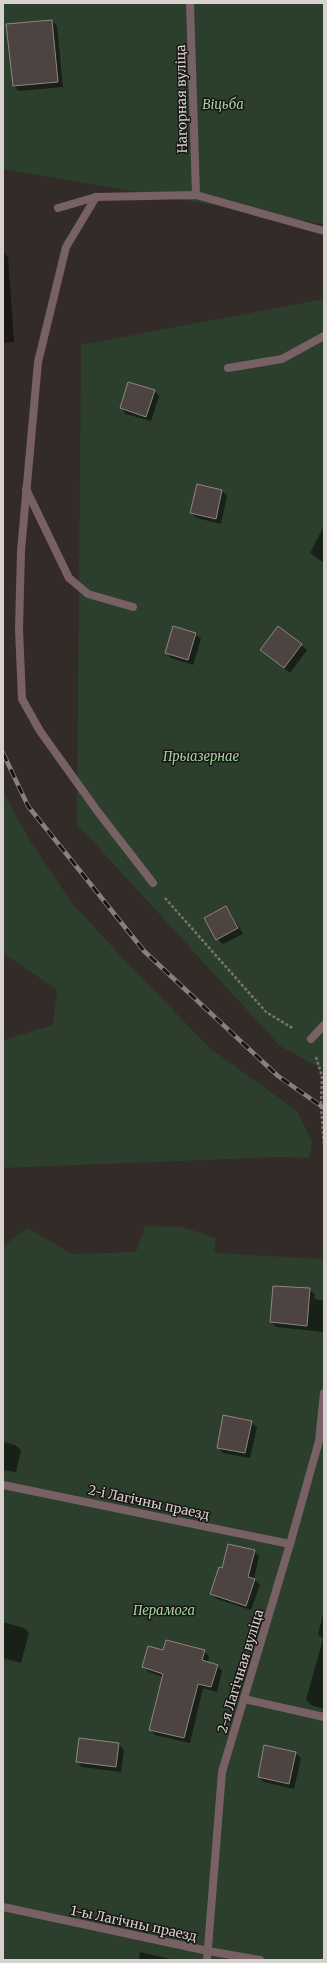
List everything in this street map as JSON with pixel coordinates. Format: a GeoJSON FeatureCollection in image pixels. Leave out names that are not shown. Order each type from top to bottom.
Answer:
{"type":"FeatureCollection","features":[{"type":"Feature","properties":{"kind":"street","name":"Нагорная вуліца"},"geometry":{"type":"LineString","coordinates":[[190,3],[196,195]]}},
{"type":"Feature","properties":{"kind":"street"},"geometry":{"type":"LineString","coordinates":[[58,208],[96,197],[196,195],[324,231]]}},
{"type":"Feature","properties":{"kind":"street"},"geometry":{"type":"LineString","coordinates":[[96,197],[66,247],[38,362],[21,551],[19,628],[22,699],[40,731],[98,812],[153,883]]}},
{"type":"Feature","properties":{"kind":"street"},"geometry":{"type":"LineString","coordinates":[[228,368],[282,359],[324,336]]}},
{"type":"Feature","properties":{"kind":"street"},"geometry":{"type":"LineString","coordinates":[[26,488],[69,578],[88,594],[133,607]]}},
{"type":"Feature","properties":{"kind":"street"},"geometry":{"type":"LineString","coordinates":[[311,1039],[324,1025]]}},
{"type":"Feature","properties":{"kind":"street","name":"2-я Лагічная вуліца"},"geometry":{"type":"LineString","coordinates":[[207,1960],[222,1772],[319,1441],[324,1393]]}},
{"type":"Feature","properties":{"kind":"street","name":"2-і Лагічны праезд"},"geometry":{"type":"LineString","coordinates":[[3,1485],[290,1544]]}},
{"type":"Feature","properties":{"kind":"street"},"geometry":{"type":"LineString","coordinates":[[244,1699],[324,1717]]}},
{"type":"Feature","properties":{"kind":"street","name":"1-ы Лагічны праезд"},"geometry":{"type":"LineString","coordinates":[[3,1907],[208,1951],[260,1960]]}},
{"type":"Feature","properties":{"kind":"path"},"geometry":{"type":"LineString","coordinates":[[153,883],[266,1012],[311,1039],[322,1076],[321,1107],[324,1144]]}},
{"type":"Feature","properties":{"kind":"green space","name":"Віцьба"},"geometry":{"type":"Polygon","coordinates":[[[3,3],[324,3],[324,224],[3,169],[3,3]]]}},
{"type":"Feature","properties":{"kind":"green space","name":"Прыазернае"},"geometry":{"type":"Polygon","coordinates":[[[324,299],[324,1070],[280,1046],[77,824],[81,345],[324,299]]]}},
{"type":"Feature","properties":{"kind":"green space"},"geometry":{"type":"Polygon","coordinates":[[[3,791],[29,839],[72,903],[131,967],[211,1049],[297,1111],[312,1142],[309,1158],[279,1157],[3,1168],[3,1040],[53,1025],[57,990],[3,953],[3,791]]]}},
{"type":"Feature","properties":{"kind":"green space","name":"Перамога"},"geometry":{"type":"Polygon","coordinates":[[[145,1226],[182,1227],[216,1238],[214,1253],[324,1259],[324,1960],[3,1960],[3,1246],[27,1228],[73,1254],[136,1252],[145,1226]]]}},
{"type":"Feature","properties":{"kind":"building"},"geometry":{"type":"Polygon","coordinates":[[[52,20],[58,82],[13,86],[6,24],[52,20]]]}},
{"type":"Feature","properties":{"kind":"building"},"geometry":{"type":"Polygon","coordinates":[[[128,382],[155,390],[146,417],[120,408],[128,382]]]}},
{"type":"Feature","properties":{"kind":"building"},"geometry":{"type":"Polygon","coordinates":[[[197,484],[222,490],[216,519],[190,513],[197,484]]]}},
{"type":"Feature","properties":{"kind":"building"},"geometry":{"type":"Polygon","coordinates":[[[173,626],[196,633],[188,660],[165,653],[173,626]]]}},
{"type":"Feature","properties":{"kind":"building"},"geometry":{"type":"Polygon","coordinates":[[[278,626],[302,644],[284,668],[260,650],[278,626]]]}},
{"type":"Feature","properties":{"kind":"building"},"geometry":{"type":"Polygon","coordinates":[[[226,906],[238,928],[216,940],[204,918],[226,906]]]}},
{"type":"Feature","properties":{"kind":"building"},"geometry":{"type":"Polygon","coordinates":[[[273,1286],[310,1288],[307,1326],[270,1322],[273,1286]]]}},
{"type":"Feature","properties":{"kind":"building"},"geometry":{"type":"Polygon","coordinates":[[[223,1415],[252,1421],[245,1453],[217,1448],[223,1415]]]}},
{"type":"Feature","properties":{"kind":"building"},"geometry":{"type":"Polygon","coordinates":[[[228,1544],[255,1550],[248,1577],[255,1579],[246,1606],[210,1594],[219,1567],[222,1568],[228,1544]]]}},
{"type":"Feature","properties":{"kind":"building"},"geometry":{"type":"Polygon","coordinates":[[[166,1640],[205,1650],[202,1660],[218,1665],[211,1687],[198,1684],[184,1738],[149,1730],[163,1674],[142,1667],[148,1646],[163,1650],[166,1640]]]}},
{"type":"Feature","properties":{"kind":"building"},"geometry":{"type":"Polygon","coordinates":[[[79,1738],[119,1743],[116,1767],[76,1762],[79,1738]]]}},
{"type":"Feature","properties":{"kind":"building"},"geometry":{"type":"Polygon","coordinates":[[[264,1745],[296,1752],[289,1784],[258,1777],[264,1745]]]}},
{"type":"Feature","properties":{"kind":"railway"},"geometry":{"type":"LineString","coordinates":[[3,753],[28,806],[144,951],[278,1076],[324,1108]]}}]}
